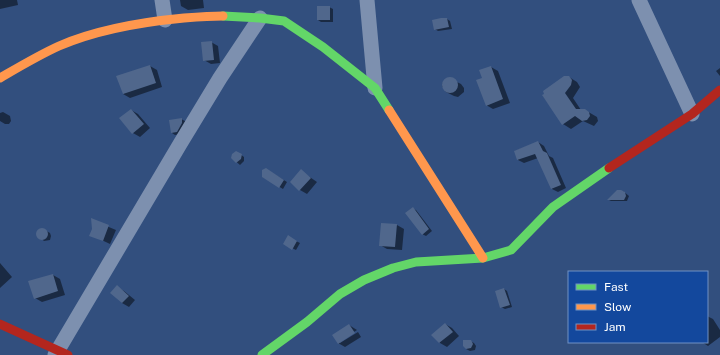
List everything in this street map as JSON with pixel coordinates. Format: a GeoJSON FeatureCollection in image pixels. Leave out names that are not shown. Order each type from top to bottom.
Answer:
{"type":"FeatureCollection","features":[{"type":"Feature","properties":{"kind":"street"},"geometry":{"type":"LineString","coordinates":[[162,0],[165,20]]}},
{"type":"Feature","properties":{"kind":"street"},"geometry":{"type":"LineString","coordinates":[[367,0],[376,88]]}},
{"type":"Feature","properties":{"kind":"street"},"geometry":{"type":"LineString","coordinates":[[639,0],[692,114]]}},
{"type":"Feature","properties":{"kind":"street"},"geometry":{"type":"LineString","coordinates":[[0,78],[59,46],[92,34],[121,27],[165,20],[213,16],[260,18],[284,21],[323,47],[376,88],[483,258]]}},
{"type":"Feature","properties":{"kind":"street"},"geometry":{"type":"LineString","coordinates":[[0,324],[60,353],[184,137],[220,78],[260,18]]}},
{"type":"Feature","properties":{"kind":"street"},"geometry":{"type":"LineString","coordinates":[[262,355],[307,322],[340,294],[364,280],[393,268],[416,262],[483,258],[511,250],[553,207],[626,156],[692,114],[720,90]]}},
{"type":"Feature","properties":{"kind":"building"},"geometry":{"type":"Polygon","coordinates":[[[317,6],[330,6],[330,20],[317,20],[317,6]]]}},
{"type":"Feature","properties":{"kind":"building"},"geometry":{"type":"Polygon","coordinates":[[[447,18],[449,27],[434,30],[432,20],[447,18]]]}},
{"type":"Feature","properties":{"kind":"building"},"geometry":{"type":"Polygon","coordinates":[[[212,41],[214,60],[203,61],[201,42],[212,41]]]}},
{"type":"Feature","properties":{"kind":"building"},"geometry":{"type":"Polygon","coordinates":[[[150,65],[156,83],[123,94],[116,76],[150,65]]]}},
{"type":"Feature","properties":{"kind":"building"},"geometry":{"type":"Polygon","coordinates":[[[491,66],[503,99],[486,106],[476,80],[482,78],[479,70],[491,66]]]}},
{"type":"Feature","properties":{"kind":"building"},"geometry":{"type":"Polygon","coordinates":[[[564,76],[569,76],[572,80],[571,85],[565,93],[576,109],[585,109],[589,112],[590,116],[587,120],[582,121],[575,116],[562,125],[542,95],[544,94],[543,91],[564,76]]]}},
{"type":"Feature","properties":{"kind":"building"},"geometry":{"type":"Polygon","coordinates":[[[447,77],[453,77],[458,82],[456,91],[453,93],[447,93],[442,88],[442,82],[447,77]]]}},
{"type":"Feature","properties":{"kind":"building"},"geometry":{"type":"Polygon","coordinates":[[[131,109],[144,124],[132,134],[119,118],[131,109]]]}},
{"type":"Feature","properties":{"kind":"building"},"geometry":{"type":"Polygon","coordinates":[[[182,118],[182,123],[177,132],[171,133],[169,120],[182,118]]]}},
{"type":"Feature","properties":{"kind":"building"},"geometry":{"type":"Polygon","coordinates":[[[538,141],[543,151],[547,153],[561,185],[551,189],[535,154],[517,160],[514,151],[538,141]]]}},
{"type":"Feature","properties":{"kind":"building"},"geometry":{"type":"Polygon","coordinates":[[[236,151],[242,154],[241,159],[236,163],[231,158],[232,154],[236,151]]]}},
{"type":"Feature","properties":{"kind":"building"},"geometry":{"type":"Polygon","coordinates":[[[266,168],[284,180],[279,188],[262,177],[262,170],[266,168]]]}},
{"type":"Feature","properties":{"kind":"building"},"geometry":{"type":"Polygon","coordinates":[[[301,169],[311,178],[299,191],[290,182],[301,169]]]}},
{"type":"Feature","properties":{"kind":"building"},"geometry":{"type":"Polygon","coordinates":[[[617,190],[625,192],[626,196],[624,200],[607,200],[617,190]]]}},
{"type":"Feature","properties":{"kind":"building"},"geometry":{"type":"Polygon","coordinates":[[[413,207],[429,229],[422,235],[405,213],[413,207]]]}},
{"type":"Feature","properties":{"kind":"building"},"geometry":{"type":"Polygon","coordinates":[[[91,218],[109,225],[103,241],[89,236],[92,229],[91,218]]]}},
{"type":"Feature","properties":{"kind":"building"},"geometry":{"type":"Polygon","coordinates":[[[381,223],[397,224],[395,247],[379,246],[381,223]]]}},
{"type":"Feature","properties":{"kind":"building"},"geometry":{"type":"Polygon","coordinates":[[[42,228],[46,230],[48,234],[46,238],[42,240],[38,238],[36,234],[38,230],[42,228]]]}},
{"type":"Feature","properties":{"kind":"building"},"geometry":{"type":"Polygon","coordinates":[[[288,235],[297,241],[292,250],[283,244],[288,235]]]}},
{"type":"Feature","properties":{"kind":"building"},"geometry":{"type":"Polygon","coordinates":[[[53,274],[58,291],[34,299],[28,281],[53,274]]]}},
{"type":"Feature","properties":{"kind":"building"},"geometry":{"type":"Polygon","coordinates":[[[117,285],[129,296],[122,303],[110,293],[117,285]]]}},
{"type":"Feature","properties":{"kind":"building"},"geometry":{"type":"Polygon","coordinates":[[[504,288],[510,305],[500,308],[495,291],[504,288]]]}},
{"type":"Feature","properties":{"kind":"building"},"geometry":{"type":"Polygon","coordinates":[[[445,323],[453,332],[439,343],[431,335],[445,323]]]}},
{"type":"Feature","properties":{"kind":"building"},"geometry":{"type":"Polygon","coordinates":[[[349,324],[355,333],[338,344],[332,335],[349,324]]]}},
{"type":"Feature","properties":{"kind":"building"},"geometry":{"type":"Polygon","coordinates":[[[463,340],[471,340],[473,344],[471,348],[466,349],[463,346],[463,340]]]}},
{"type":"Feature","properties":{"kind":"traffic: fast"},"geometry":{"type":"LineString","coordinates":[[223,16],[284,21],[323,47],[375,88],[389,110]]}},
{"type":"Feature","properties":{"kind":"traffic: fast"},"geometry":{"type":"LineString","coordinates":[[262,355],[307,322],[340,294],[364,280],[393,268],[416,262],[483,258],[511,250],[553,207],[609,168]]}},
{"type":"Feature","properties":{"kind":"traffic: slow"},"geometry":{"type":"LineString","coordinates":[[0,78],[59,46],[89,35],[120,27],[152,22],[184,18],[223,16]]}},
{"type":"Feature","properties":{"kind":"traffic: slow"},"geometry":{"type":"LineString","coordinates":[[389,110],[483,258]]}},
{"type":"Feature","properties":{"kind":"traffic: jam"},"geometry":{"type":"LineString","coordinates":[[609,168],[692,114],[720,90]]}},
{"type":"Feature","properties":{"kind":"traffic: jam"},"geometry":{"type":"LineString","coordinates":[[0,324],[68,355]]}}]}
